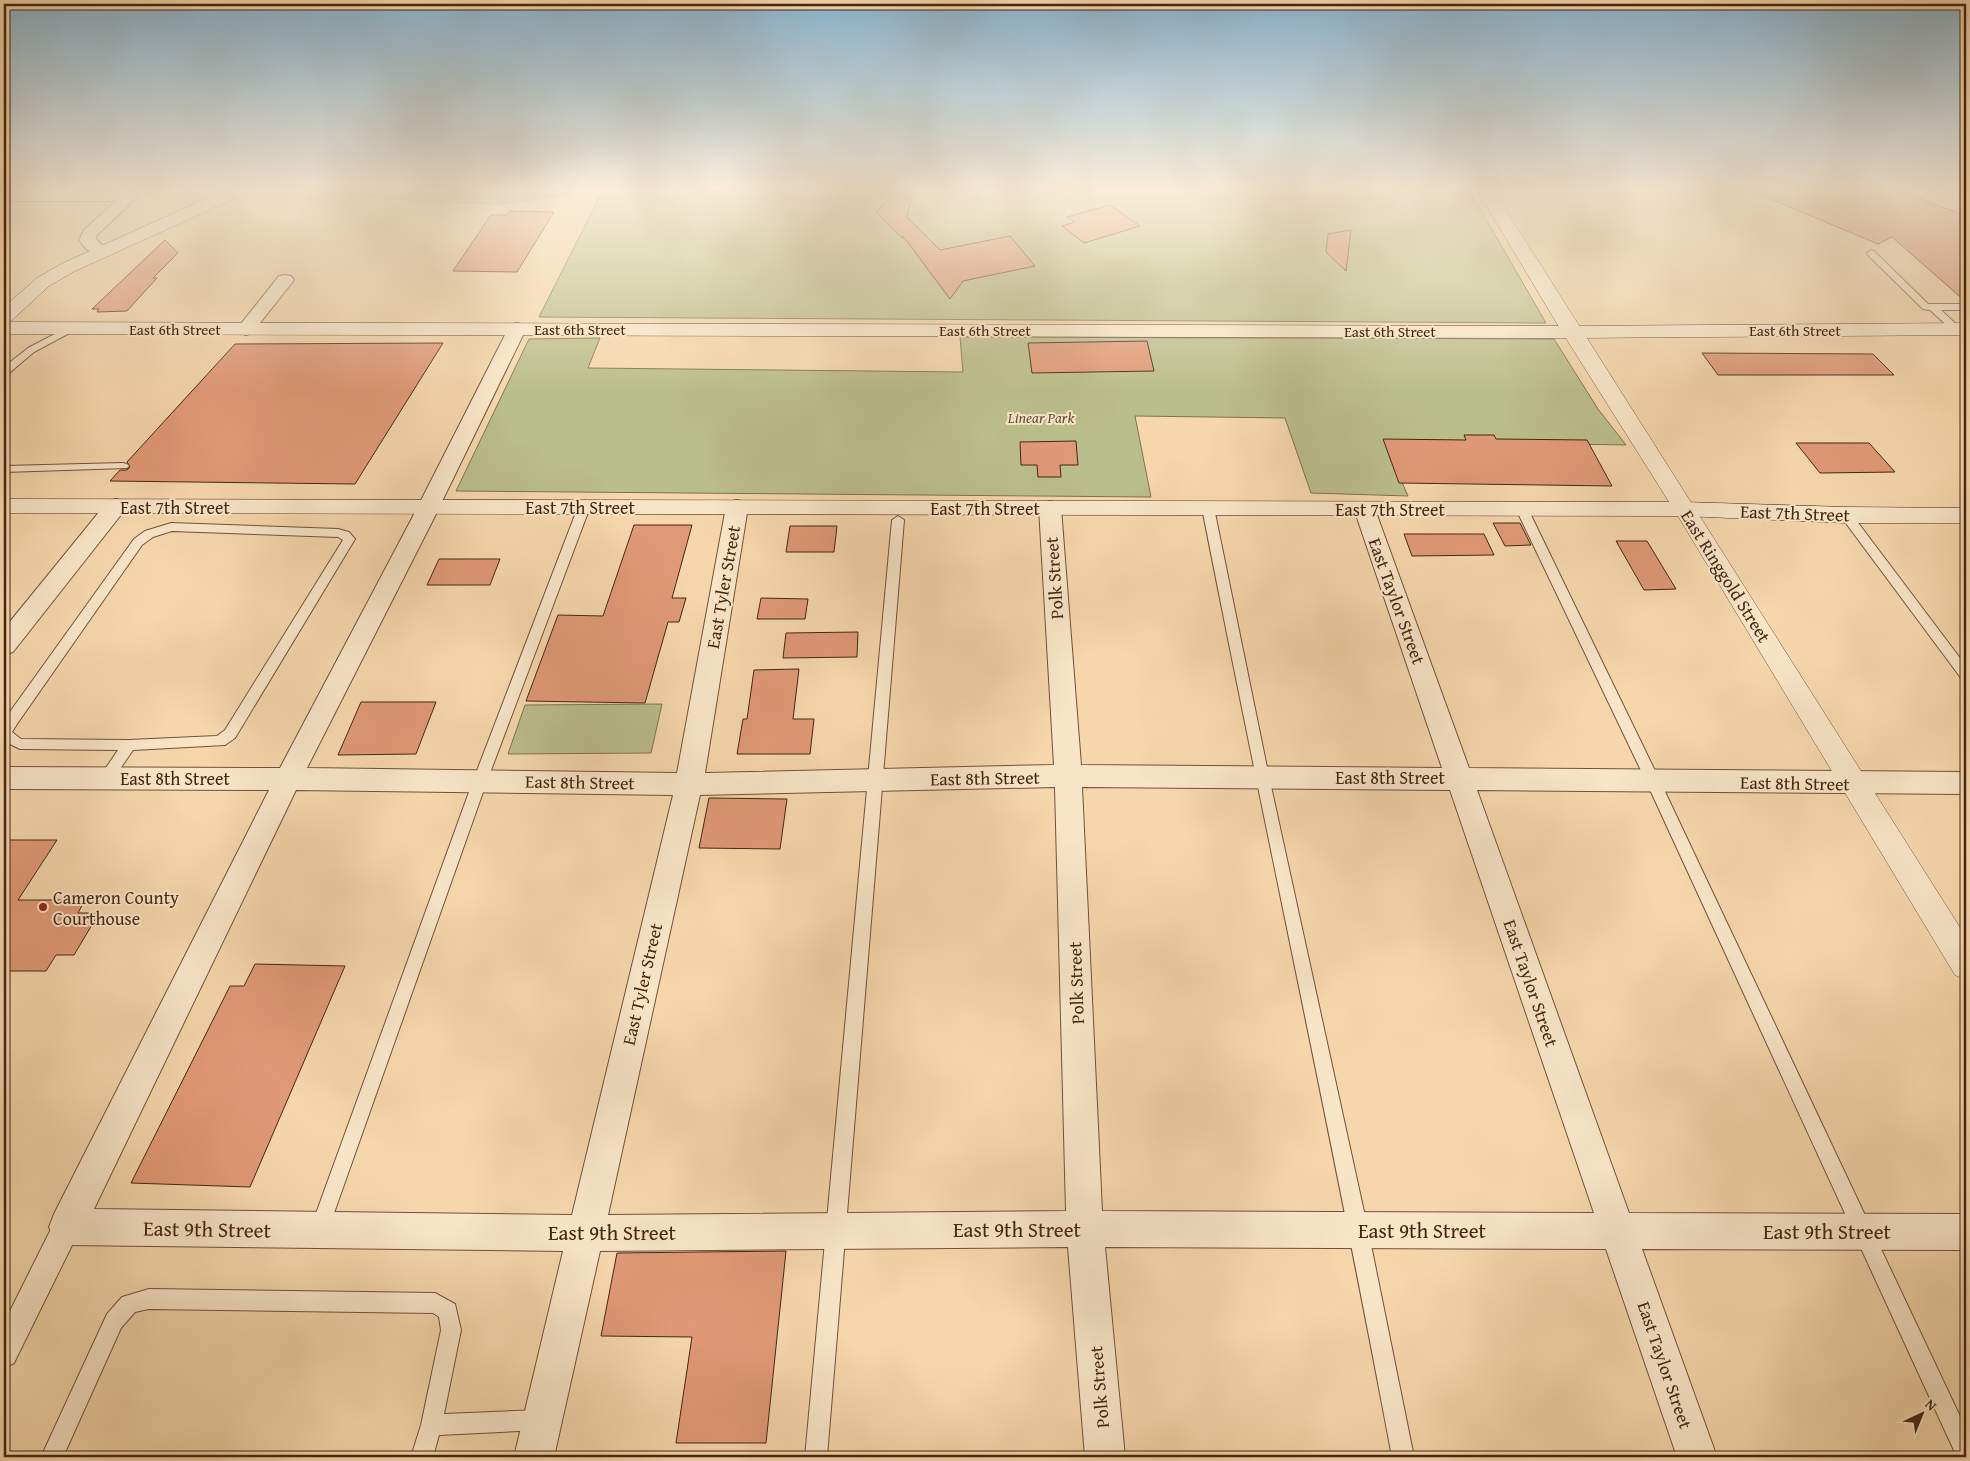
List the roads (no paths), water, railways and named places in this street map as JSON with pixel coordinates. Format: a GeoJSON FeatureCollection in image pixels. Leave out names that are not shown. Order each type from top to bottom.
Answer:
{"type":"FeatureCollection","features":[{"type":"Feature","properties":{"kind":"main road"},"geometry":{"type":"LineString","coordinates":[[4,317],[43,282],[93,256]]}},
{"type":"Feature","properties":{"kind":"main road","name":"East Ringgold Street"},"geometry":{"type":"LineString","coordinates":[[1526,256],[1966,965]]}},
{"type":"Feature","properties":{"kind":"main road","name":"East 6th Street"},"geometry":{"type":"LineString","coordinates":[[4,328],[1572,332],[1961,329]]}},
{"type":"Feature","properties":{"kind":"main road","name":"East 7th Street"},"geometry":{"type":"LineString","coordinates":[[4,506],[1684,509],[1846,515],[1966,516]]}},
{"type":"Feature","properties":{"kind":"street"},"geometry":{"type":"LineString","coordinates":[[246,329],[285,280]]}},
{"type":"Feature","properties":{"kind":"street"},"geometry":{"type":"LineString","coordinates":[[4,1353],[288,779],[428,507],[516,329]]}},
{"type":"Feature","properties":{"kind":"street"},"geometry":{"type":"LineString","coordinates":[[4,646],[116,506]]}},
{"type":"Feature","properties":{"kind":"street","name":"East Tyler Street"},"geometry":{"type":"LineString","coordinates":[[534,1457],[584,1233],[689,784],[737,508]]}},
{"type":"Feature","properties":{"kind":"street","name":"Polk Street"},"geometry":{"type":"LineString","coordinates":[[1050,508],[1068,776],[1085,1229],[1106,1457]]}},
{"type":"Feature","properties":{"kind":"street","name":"East Taylor Street"},"geometry":{"type":"LineString","coordinates":[[1364,509],[1697,1457]]}},
{"type":"Feature","properties":{"kind":"street","name":"East 8th Street"},"geometry":{"type":"LineString","coordinates":[[4,778],[689,784],[1068,776],[1460,778],[1854,784],[1966,783]]}},
{"type":"Feature","properties":{"kind":"street","name":"East 9th Street"},"geometry":{"type":"LineString","coordinates":[[67,1227],[584,1233],[1085,1229],[1966,1232]]}},
{"type":"Feature","properties":{"kind":"lane"},"geometry":{"type":"LineString","coordinates":[[1874,256],[1926,307],[1966,307]]}},
{"type":"Feature","properties":{"kind":"lane"},"geometry":{"type":"LineString","coordinates":[[1932,307],[1961,329]]}},
{"type":"Feature","properties":{"kind":"lane"},"geometry":{"type":"LineString","coordinates":[[4,372],[30,350],[72,328]]}},
{"type":"Feature","properties":{"kind":"lane"},"geometry":{"type":"LineString","coordinates":[[4,469],[123,466]]}},
{"type":"Feature","properties":{"kind":"lane"},"geometry":{"type":"LineString","coordinates":[[319,1230],[480,781],[584,507]]}},
{"type":"Feature","properties":{"kind":"lane"},"geometry":{"type":"LineString","coordinates":[[1208,508],[1262,777],[1359,1230],[1403,1457]]}},
{"type":"Feature","properties":{"kind":"lane"},"geometry":{"type":"LineString","coordinates":[[1522,509],[1653,781],[1966,1452]]}},
{"type":"Feature","properties":{"kind":"lane"},"geometry":{"type":"LineString","coordinates":[[1846,515],[1966,675]]}},
{"type":"Feature","properties":{"kind":"lane"},"geometry":{"type":"LineString","coordinates":[[816,1457],[835,1231],[878,780],[898,520]]}},
{"type":"Feature","properties":{"kind":"lane"},"geometry":{"type":"LineString","coordinates":[[171,527],[338,533],[345,535],[349,539],[230,734],[220,741],[129,744],[20,744],[11,740],[5,732],[138,542],[149,534],[171,527]]}},
{"type":"Feature","properties":{"kind":"lane"},"geometry":{"type":"LineString","coordinates":[[106,778],[129,744]]}},
{"type":"Feature","properties":{"kind":"lane"},"geometry":{"type":"LineString","coordinates":[[52,1457],[114,1321],[129,1304],[149,1299],[435,1303],[448,1311],[451,1330],[431,1425],[422,1457]]}},
{"type":"Feature","properties":{"kind":"lane"},"geometry":{"type":"LineString","coordinates":[[431,1425],[543,1420]]}},
{"type":"Feature","properties":{"kind":"place","name":"Cameron County Courthouse"},"geometry":{"type":"Point","coordinates":[43,907]}},
{"type":"Feature","properties":{"kind":"park label","name":"Linear Park"},"geometry":{"type":"Point","coordinates":[1041,417]}}]}
